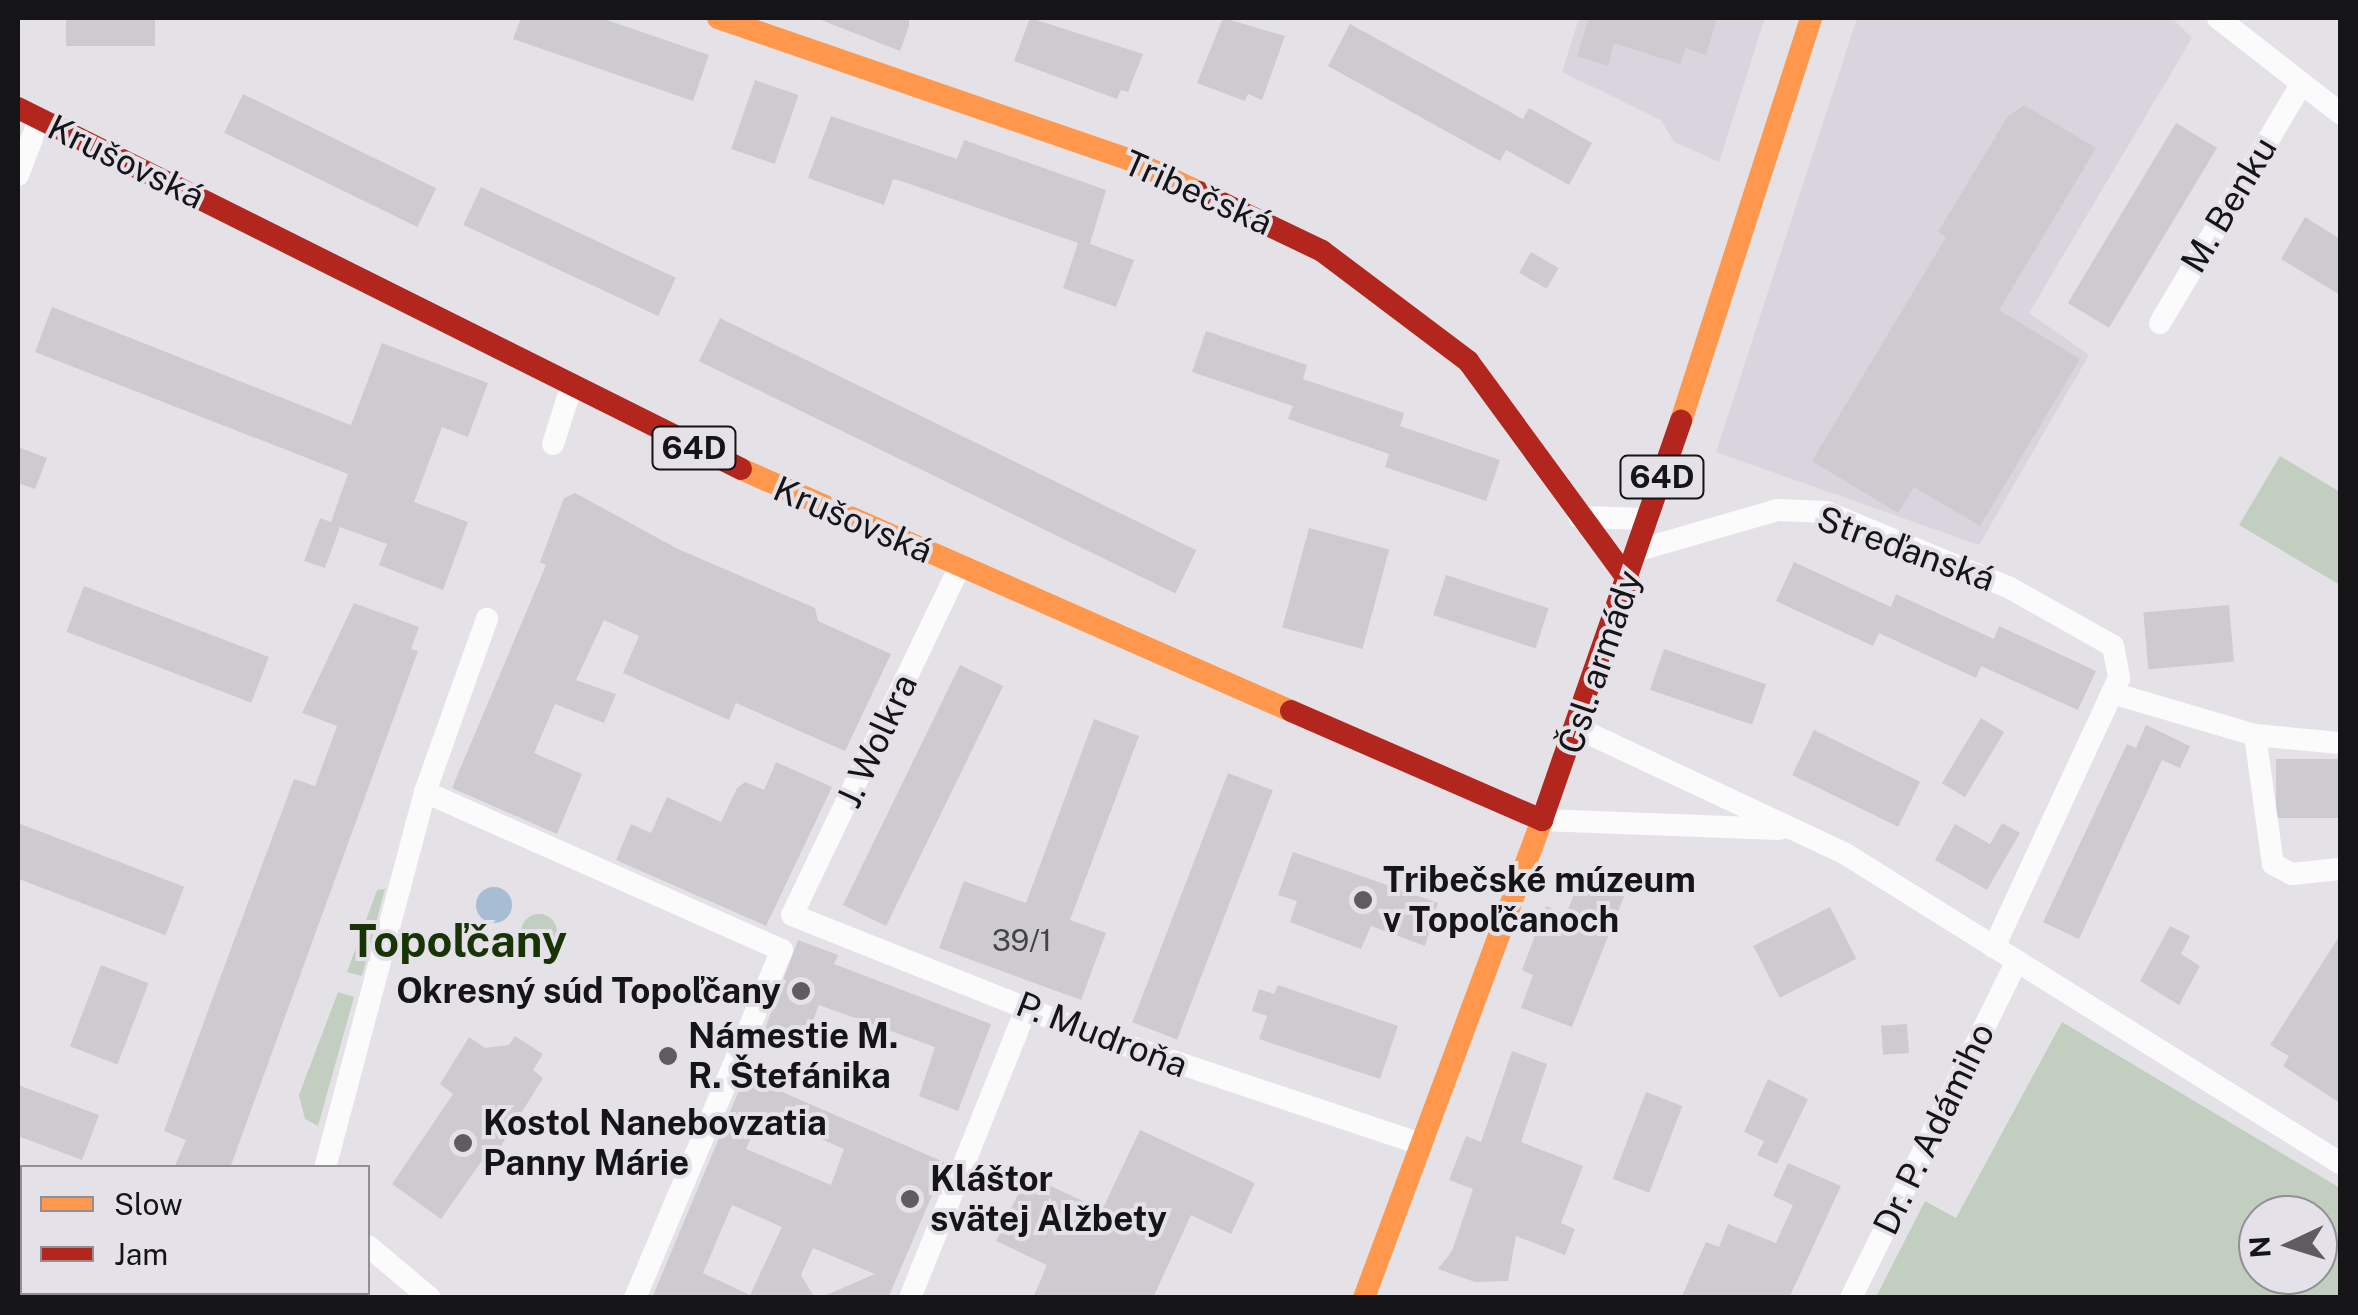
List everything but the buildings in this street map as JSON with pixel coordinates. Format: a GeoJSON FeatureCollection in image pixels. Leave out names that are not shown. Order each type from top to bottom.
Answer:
{"type":"FeatureCollection","features":[{"type":"Feature","properties":{"kind":"main road","name":"Tribečská"},"geometry":{"type":"LineString","coordinates":[[718,18],[1130,160],[1322,252],[1468,361],[1628,581]]}},
{"type":"Feature","properties":{"kind":"main road","name":"Čsl. armády"},"geometry":{"type":"LineString","coordinates":[[1364,1298],[1417,1143],[1578,728],[1811,18]]}},
{"type":"Feature","properties":{"kind":"main road","name":"Krušovská"},"geometry":{"type":"LineString","coordinates":[[18,108],[350,269],[571,388],[960,566],[1542,820]]}},
{"type":"Feature","properties":{"kind":"street"},"geometry":{"type":"LineString","coordinates":[[2218,18],[2299,88],[2340,114]]}},
{"type":"Feature","properties":{"kind":"street","name":"M. Benku"},"geometry":{"type":"LineString","coordinates":[[2160,322],[2299,88]]}},
{"type":"Feature","properties":{"kind":"street"},"geometry":{"type":"LineString","coordinates":[[18,175],[39,120]]}},
{"type":"Feature","properties":{"kind":"street"},"geometry":{"type":"LineString","coordinates":[[552,444],[571,388]]}},
{"type":"Feature","properties":{"kind":"street","name":"Streďanská"},"geometry":{"type":"LineString","coordinates":[[1639,550],[1778,510],[1826,512],[2010,588],[2113,646],[2119,678],[1994,947]]}},
{"type":"Feature","properties":{"kind":"street"},"geometry":{"type":"LineString","coordinates":[[1579,517],[1648,519]]}},
{"type":"Feature","properties":{"kind":"street","name":"J. Wolkra"},"geometry":{"type":"LineString","coordinates":[[792,915],[960,566]]}},
{"type":"Feature","properties":{"kind":"street"},"geometry":{"type":"LineString","coordinates":[[326,1165],[425,792],[486,619]]}},
{"type":"Feature","properties":{"kind":"street"},"geometry":{"type":"LineString","coordinates":[[2112,694],[2255,735],[2340,743]]}},
{"type":"Feature","properties":{"kind":"street"},"geometry":{"type":"LineString","coordinates":[[1578,728],[1784,829],[1844,854],[2340,1163]]}},
{"type":"Feature","properties":{"kind":"street"},"geometry":{"type":"LineString","coordinates":[[2255,735],[2273,864],[2292,874],[2340,869]]}},
{"type":"Feature","properties":{"kind":"street"},"geometry":{"type":"LineString","coordinates":[[425,792],[782,950],[635,1298]]}},
{"type":"Feature","properties":{"kind":"street"},"geometry":{"type":"LineString","coordinates":[[1542,820],[1784,829]]}},
{"type":"Feature","properties":{"kind":"street","name":"P. Mudroňa"},"geometry":{"type":"LineString","coordinates":[[792,915],[1027,1006],[1417,1143]]}},
{"type":"Feature","properties":{"kind":"street","name":"Dr. P. Adámiho"},"geometry":{"type":"LineString","coordinates":[[1850,1298],[2017,961]]}},
{"type":"Feature","properties":{"kind":"street"},"geometry":{"type":"LineString","coordinates":[[910,1298],[1027,1006]]}},
{"type":"Feature","properties":{"kind":"street"},"geometry":{"type":"LineString","coordinates":[[370,1248],[430,1298]]}},
{"type":"Feature","properties":{"kind":"shaded area"},"geometry":{"type":"Polygon","coordinates":[[[1579,18],[1765,18],[1719,162],[1674,142],[1661,120],[1562,72],[1579,18]]]}},
{"type":"Feature","properties":{"kind":"shaded area"},"geometry":{"type":"Polygon","coordinates":[[[1857,18],[2172,18],[2192,38],[2029,313],[2089,355],[1979,545],[1716,452],[1857,18]]]}},
{"type":"Feature","properties":{"kind":"green space"},"geometry":{"type":"Polygon","coordinates":[[[2280,456],[2340,492],[2340,585],[2239,525],[2280,456]]]}},
{"type":"Feature","properties":{"kind":"green space"},"geometry":{"type":"Polygon","coordinates":[[[385,889],[362,976],[347,972],[377,890],[385,889]]]}},
{"type":"Feature","properties":{"kind":"green space"},"geometry":{"type":"Polygon","coordinates":[[[539,914],[551,920],[557,932],[551,944],[539,950],[527,944],[521,932],[527,920],[539,914]]]}},
{"type":"Feature","properties":{"kind":"green space"},"geometry":{"type":"Polygon","coordinates":[[[338,992],[354,997],[318,1126],[305,1119],[299,1095],[338,992]]]}},
{"type":"Feature","properties":{"kind":"green space"},"geometry":{"type":"Polygon","coordinates":[[[2062,1022],[2340,1188],[2340,1297],[1876,1297],[1925,1201],[1956,1218],[2062,1022]]]}},
{"type":"Feature","properties":{"kind":"water"},"geometry":{"type":"Polygon","coordinates":[[[494,887],[507,892],[512,905],[507,918],[494,923],[481,918],[476,905],[481,892],[494,887]]]}},
{"type":"Feature","properties":{"kind":"traffic: slow"},"geometry":{"type":"LineString","coordinates":[[718,18],[1131,160],[1199,192]]}},
{"type":"Feature","properties":{"kind":"traffic: slow"},"geometry":{"type":"LineString","coordinates":[[1681,421],[1811,18]]}},
{"type":"Feature","properties":{"kind":"traffic: slow"},"geometry":{"type":"LineString","coordinates":[[741,469],[1291,711]]}},
{"type":"Feature","properties":{"kind":"traffic: slow"},"geometry":{"type":"LineString","coordinates":[[1364,1298],[1542,820]]}},
{"type":"Feature","properties":{"kind":"traffic: jam"},"geometry":{"type":"LineString","coordinates":[[18,108],[741,469]]}},
{"type":"Feature","properties":{"kind":"traffic: jam"},"geometry":{"type":"LineString","coordinates":[[1199,192],[1322,251],[1468,361],[1629,581]]}},
{"type":"Feature","properties":{"kind":"traffic: jam"},"geometry":{"type":"LineString","coordinates":[[1291,711],[1542,820],[1681,421]]}},
{"type":"Feature","properties":{"kind":"place","name":"Tribečské múzeum v Topoľčanoch"},"geometry":{"type":"Point","coordinates":[1363,900]}},
{"type":"Feature","properties":{"kind":"place","name":"Okresný súd Topoľčany"},"geometry":{"type":"Point","coordinates":[801,991]}},
{"type":"Feature","properties":{"kind":"place","name":"Námestie M. R. Štefánika"},"geometry":{"type":"Point","coordinates":[668,1056]}},
{"type":"Feature","properties":{"kind":"place","name":"Kostol Nanebovzatia Panny Márie"},"geometry":{"type":"Point","coordinates":[463,1143]}},
{"type":"Feature","properties":{"kind":"place","name":"Kláštor svätej Alžbety"},"geometry":{"type":"Point","coordinates":[910,1199]}},
{"type":"Feature","properties":{"kind":"district","name":"Topoľčany"},"geometry":{"type":"Point","coordinates":[458,941]}}]}
